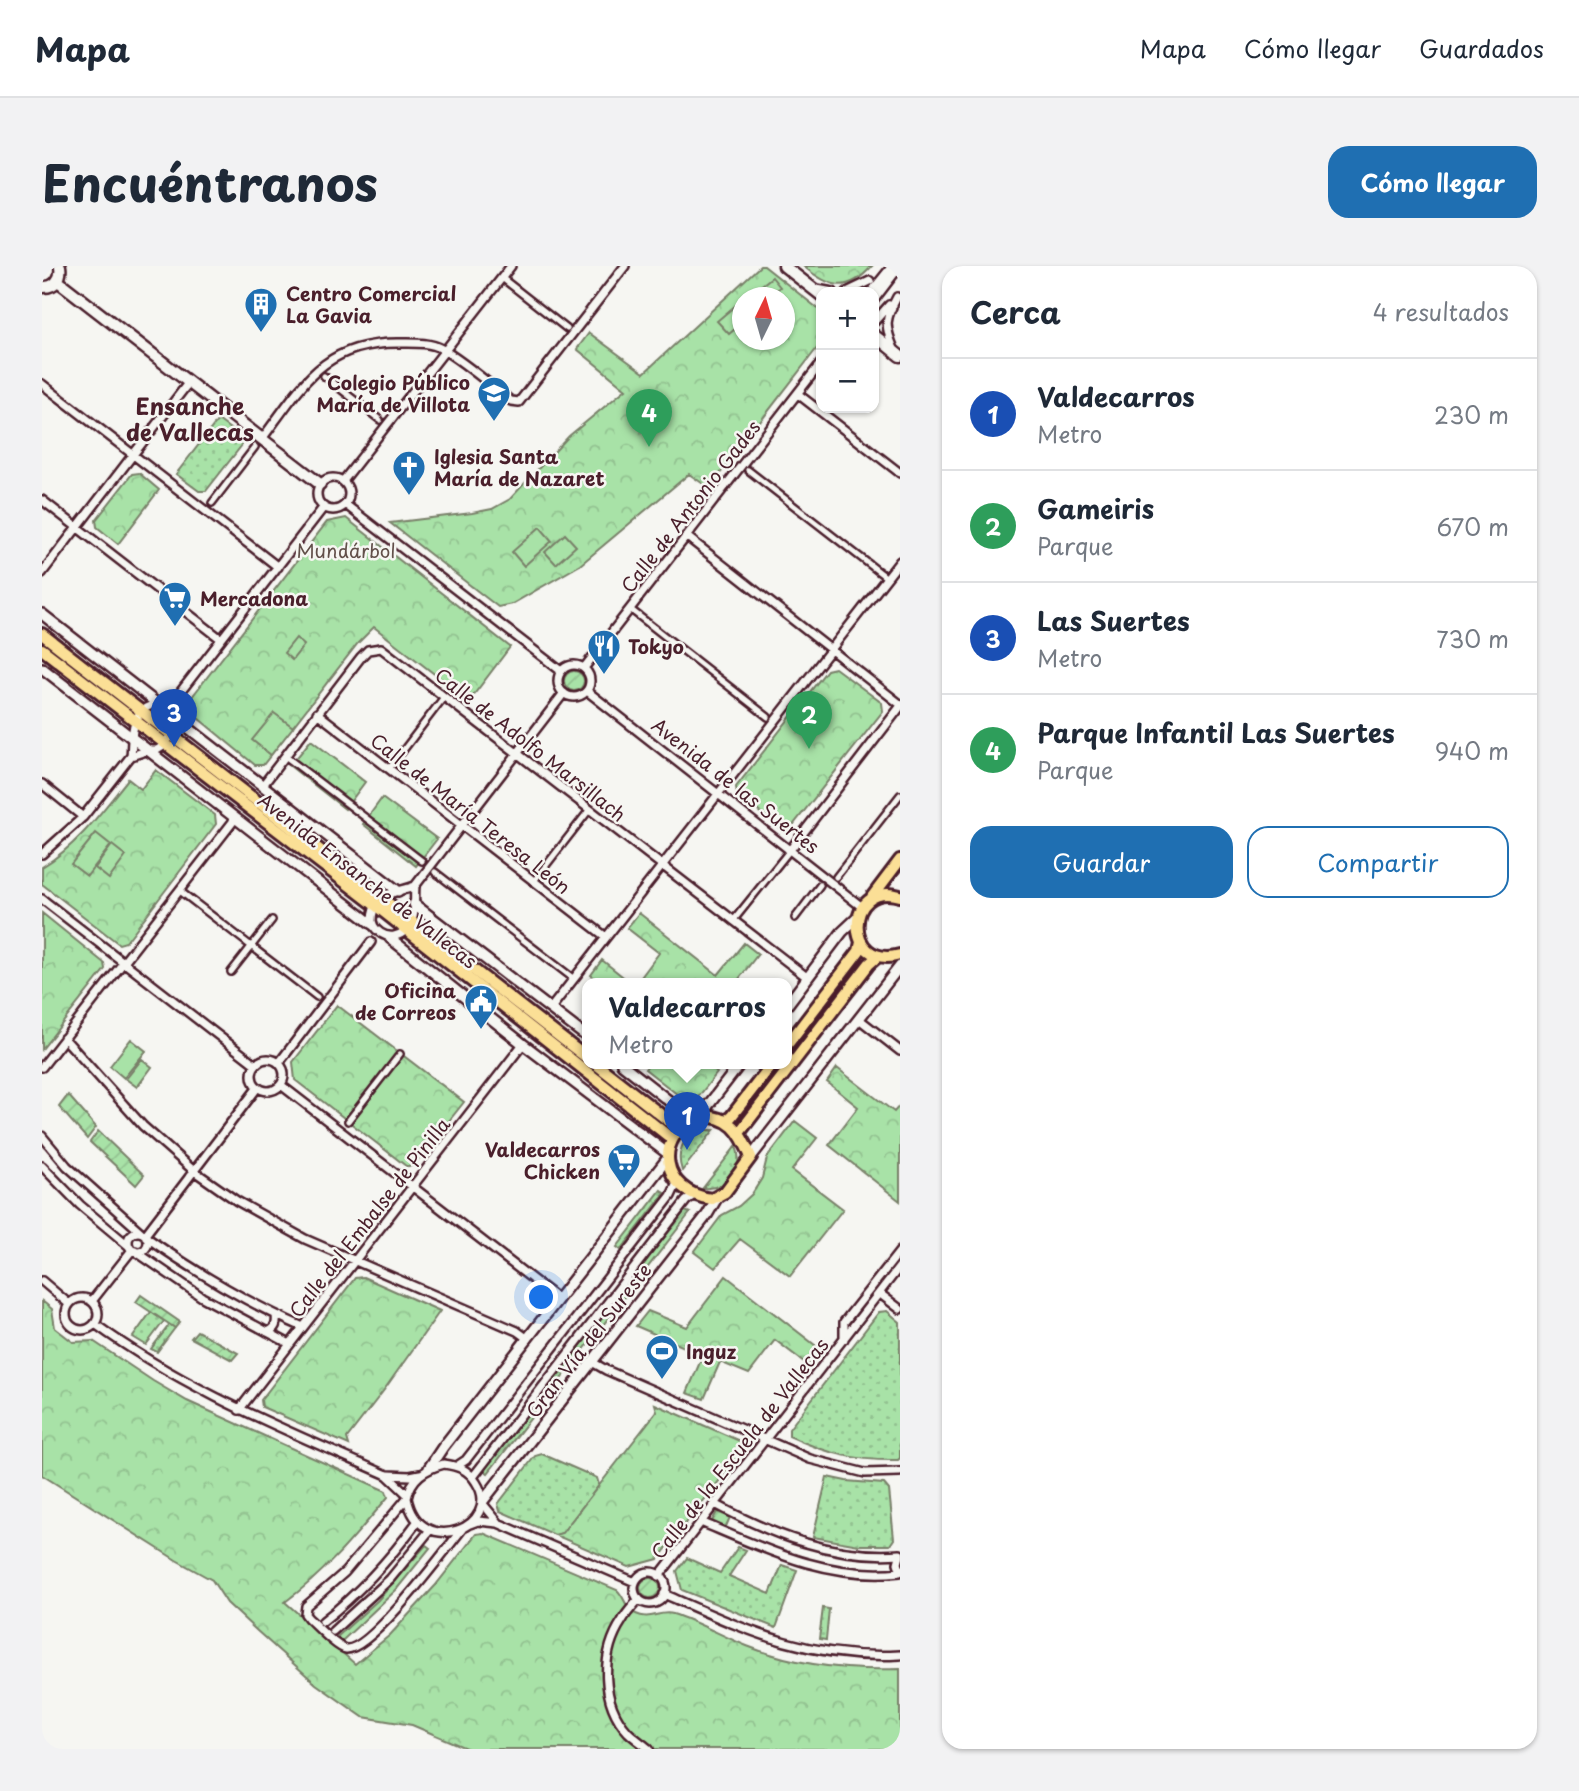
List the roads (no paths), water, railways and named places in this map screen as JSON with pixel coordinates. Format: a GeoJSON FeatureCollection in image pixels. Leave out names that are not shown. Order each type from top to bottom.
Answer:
{"type":"FeatureCollection","features":[{"type":"Feature","properties":{"kind":"main road"},"geometry":{"type":"LineString","coordinates":[[42,287],[58,281],[60,266]]}},
{"type":"Feature","properties":{"kind":"main road"},"geometry":{"type":"LineString","coordinates":[[784,266],[816,290]]}},
{"type":"Feature","properties":{"kind":"main road"},"geometry":{"type":"LineString","coordinates":[[58,281],[189,383],[258,443],[320,484]]}},
{"type":"Feature","properties":{"kind":"main road"},"geometry":{"type":"LineString","coordinates":[[879,339],[898,355]]}},
{"type":"Feature","properties":{"kind":"main road","name":"Avenida Ensanche de Vallecas"},"geometry":{"type":"LineString","coordinates":[[42,634],[138,716],[165,745],[379,901]]}},
{"type":"Feature","properties":{"kind":"main road","name":"Avenida Ensanche de Vallecas"},"geometry":{"type":"LineString","coordinates":[[42,649],[138,716],[172,734],[582,1066]]}},
{"type":"Feature","properties":{"kind":"main road"},"geometry":{"type":"LineString","coordinates":[[900,860],[857,918],[857,931],[861,942],[869,951],[878,956],[900,955]]}},
{"type":"Feature","properties":{"kind":"main road"},"geometry":{"type":"LineString","coordinates":[[866,903],[881,895],[900,896]]}},
{"type":"Feature","properties":{"kind":"main road","name":"Avenida Ensanche de Vallecas"},"geometry":{"type":"LineString","coordinates":[[409,925],[582,1054]]}},
{"type":"Feature","properties":{"kind":"main road"},"geometry":{"type":"LineString","coordinates":[[792,1038],[859,951],[861,942]]}},
{"type":"Feature","properties":{"kind":"main road"},"geometry":{"type":"LineString","coordinates":[[792,1064],[878,956]]}},
{"type":"Feature","properties":{"kind":"main road","name":"Avenida Ensanche de Vallecas"},"geometry":{"type":"LineString","coordinates":[[586,1069],[672,1139]]}},
{"type":"Feature","properties":{"kind":"main road"},"geometry":{"type":"LineString","coordinates":[[602,1069],[679,1129]]}},
{"type":"Feature","properties":{"kind":"main road"},"geometry":{"type":"LineString","coordinates":[[725,1121],[768,1069]]}},
{"type":"Feature","properties":{"kind":"main road"},"geometry":{"type":"LineString","coordinates":[[739,1133],[788,1069]]}},
{"type":"Feature","properties":{"kind":"main road"},"geometry":{"type":"LineString","coordinates":[[717,1117],[739,1133],[751,1157],[732,1184],[717,1198],[694,1195],[677,1183],[667,1156],[672,1139],[679,1129],[696,1118],[717,1117]]}},
{"type":"Feature","properties":{"kind":"street"},"geometry":{"type":"LineString","coordinates":[[343,481],[511,266]]}},
{"type":"Feature","properties":{"kind":"street"},"geometry":{"type":"LineString","coordinates":[[212,503],[315,370],[342,353],[368,345],[431,345],[445,351],[511,401],[519,402],[625,266]]}},
{"type":"Feature","properties":{"kind":"street"},"geometry":{"type":"LineString","coordinates":[[875,287],[892,266]]}},
{"type":"Feature","properties":{"kind":"street"},"geometry":{"type":"LineString","coordinates":[[879,293],[900,266]]}},
{"type":"Feature","properties":{"kind":"street"},"geometry":{"type":"LineString","coordinates":[[502,278],[567,329]]}},
{"type":"Feature","properties":{"kind":"street"},"geometry":{"type":"LineString","coordinates":[[857,287],[870,281],[866,287]]}},
{"type":"Feature","properties":{"kind":"street"},"geometry":{"type":"LineString","coordinates":[[879,317],[897,297],[887,316],[886,331],[898,355]]}},
{"type":"Feature","properties":{"kind":"street","name":"Calle de Antonio Gades"},"geometry":{"type":"LineString","coordinates":[[584,668],[816,370]]}},
{"type":"Feature","properties":{"kind":"street"},"geometry":{"type":"LineString","coordinates":[[324,376],[380,420]]}},
{"type":"Feature","properties":{"kind":"street"},"geometry":{"type":"LineString","coordinates":[[42,573],[189,383]]}},
{"type":"Feature","properties":{"kind":"street"},"geometry":{"type":"LineString","coordinates":[[42,384],[278,567]]}},
{"type":"Feature","properties":{"kind":"street"},"geometry":{"type":"LineString","coordinates":[[798,394],[900,472]]}},
{"type":"Feature","properties":{"kind":"street"},"geometry":{"type":"LineString","coordinates":[[748,470],[887,578]]}},
{"type":"Feature","properties":{"kind":"street"},"geometry":{"type":"LineString","coordinates":[[332,478],[343,481],[349,493],[346,505],[336,510],[323,508],[317,497],[320,484],[332,478]]}},
{"type":"Feature","properties":{"kind":"street"},"geometry":{"type":"LineString","coordinates":[[42,500],[221,639]]}},
{"type":"Feature","properties":{"kind":"street"},"geometry":{"type":"LineString","coordinates":[[346,505],[561,671]]}},
{"type":"Feature","properties":{"kind":"street"},"geometry":{"type":"LineString","coordinates":[[131,756],[157,750],[165,745],[175,724],[175,699],[323,508]]}},
{"type":"Feature","properties":{"kind":"street"},"geometry":{"type":"LineString","coordinates":[[686,536],[900,705],[733,921]]}},
{"type":"Feature","properties":{"kind":"street"},"geometry":{"type":"LineString","coordinates":[[551,1009],[900,561]]}},
{"type":"Feature","properties":{"kind":"street"},"geometry":{"type":"LineString","coordinates":[[630,609],[768,716]]}},
{"type":"Feature","properties":{"kind":"street","name":"Avenida Ensanche de Vallecas"},"geometry":{"type":"LineString","coordinates":[[42,614],[582,1033]]}},
{"type":"Feature","properties":{"kind":"street","name":"Calle de Adolfo Marsillach"},"geometry":{"type":"LineString","coordinates":[[263,785],[361,657],[374,647],[381,648],[808,978]]}},
{"type":"Feature","properties":{"kind":"street"},"geometry":{"type":"LineString","coordinates":[[572,665],[584,668],[590,678],[587,691],[577,697],[564,693],[558,682],[561,671],[572,665]]}},
{"type":"Feature","properties":{"kind":"street","name":"Avenida Ensanche de Vallecas"},"geometry":{"type":"LineString","coordinates":[[42,668],[133,736],[139,744],[667,1156]]}},
{"type":"Feature","properties":{"kind":"street","name":"Avenida de las Suertes"},"geometry":{"type":"LineString","coordinates":[[587,691],[790,850],[866,903]]}},
{"type":"Feature","properties":{"kind":"street"},"geometry":{"type":"LineString","coordinates":[[371,942],[387,936],[398,936],[409,925],[415,886],[564,693]]}},
{"type":"Feature","properties":{"kind":"street"},"geometry":{"type":"LineString","coordinates":[[389,769],[444,697]]}},
{"type":"Feature","properties":{"kind":"street"},"geometry":{"type":"LineString","coordinates":[[42,853],[60,840],[83,817],[131,756],[132,729],[138,716],[149,706],[175,699]]}},
{"type":"Feature","properties":{"kind":"street","name":"Calle de María Teresa León"},"geometry":{"type":"LineString","coordinates":[[317,713],[606,937]]}},
{"type":"Feature","properties":{"kind":"street"},"geometry":{"type":"LineString","coordinates":[[285,756],[422,861]]}},
{"type":"Feature","properties":{"kind":"street"},"geometry":{"type":"LineString","coordinates":[[42,784],[83,817]]}},
{"type":"Feature","properties":{"kind":"street"},"geometry":{"type":"LineString","coordinates":[[836,877],[900,795]]}},
{"type":"Feature","properties":{"kind":"street"},"geometry":{"type":"LineString","coordinates":[[534,881],[590,810]]}},
{"type":"Feature","properties":{"kind":"street"},"geometry":{"type":"LineString","coordinates":[[42,1067],[236,819]]}},
{"type":"Feature","properties":{"kind":"street"},"geometry":{"type":"LineString","coordinates":[[435,872],[574,979]]}},
{"type":"Feature","properties":{"kind":"street"},"geometry":{"type":"LineString","coordinates":[[795,918],[820,885]]}},
{"type":"Feature","properties":{"kind":"street"},"geometry":{"type":"LineString","coordinates":[[279,1063],[371,942],[372,915],[379,901],[388,893],[415,886]]}},
{"type":"Feature","properties":{"kind":"street"},"geometry":{"type":"LineString","coordinates":[[180,891],[317,997]]}},
{"type":"Feature","properties":{"kind":"street"},"geometry":{"type":"LineString","coordinates":[[42,899],[255,1064]]}},
{"type":"Feature","properties":{"kind":"street"},"geometry":{"type":"LineString","coordinates":[[792,999],[842,932],[857,918]]}},
{"type":"Feature","properties":{"kind":"street"},"geometry":{"type":"LineString","coordinates":[[232,972],[272,919]]}},
{"type":"Feature","properties":{"kind":"street"},"geometry":{"type":"LineString","coordinates":[[751,1157],[900,966]]}},
{"type":"Feature","properties":{"kind":"street"},"geometry":{"type":"LineString","coordinates":[[859,1019],[900,1051]]}},
{"type":"Feature","properties":{"kind":"street"},"geometry":{"type":"LineString","coordinates":[[64,1038],[143,1126],[194,1171],[237,1201],[305,1239],[517,1331],[528,1339]]}},
{"type":"Feature","properties":{"kind":"street","name":"Calle del Embalse de Pinilla"},"geometry":{"type":"LineString","coordinates":[[239,1410],[523,1044]]}},
{"type":"Feature","properties":{"kind":"street"},"geometry":{"type":"LineString","coordinates":[[348,1121],[400,1054]]}},
{"type":"Feature","properties":{"kind":"street"},"geometry":{"type":"LineString","coordinates":[[266,1059],[279,1063],[284,1078],[281,1085],[267,1091],[258,1087],[252,1076],[255,1064],[266,1059]]}},
{"type":"Feature","properties":{"kind":"street"},"geometry":{"type":"LineString","coordinates":[[629,1069],[696,1118],[736,1069]]}},
{"type":"Feature","properties":{"kind":"street"},"geometry":{"type":"LineString","coordinates":[[281,1085],[558,1300]]}},
{"type":"Feature","properties":{"kind":"street"},"geometry":{"type":"LineString","coordinates":[[92,1301],[132,1249],[146,1248],[144,1235],[258,1087]]}},
{"type":"Feature","properties":{"kind":"street"},"geometry":{"type":"LineString","coordinates":[[42,1136],[82,1181],[144,1235],[211,1280],[303,1327]]}},
{"type":"Feature","properties":{"kind":"street"},"geometry":{"type":"LineString","coordinates":[[429,1468],[667,1156]]}},
{"type":"Feature","properties":{"kind":"street"},"geometry":{"type":"LineString","coordinates":[[42,1166],[80,1205],[132,1249],[202,1297],[290,1344]]}},
{"type":"Feature","properties":{"kind":"street","name":"Gran Vía del Sureste"},"geometry":{"type":"LineString","coordinates":[[457,1466],[474,1449],[671,1196],[677,1183]]}},
{"type":"Feature","properties":{"kind":"street","name":"Gran Vía del Sureste"},"geometry":{"type":"LineString","coordinates":[[473,1477],[685,1201],[694,1195]]}},
{"type":"Feature","properties":{"kind":"street","name":"Gran Vía del Sureste"},"geometry":{"type":"LineString","coordinates":[[483,1502],[707,1215],[717,1198]]}},
{"type":"Feature","properties":{"kind":"street"},"geometry":{"type":"LineString","coordinates":[[132,1249],[129,1240],[132,1234],[144,1235]]}},
{"type":"Feature","properties":{"kind":"street","name":"Calle de la Escuela de Vallecas"},"geometry":{"type":"LineString","coordinates":[[844,1339],[844,1322],[900,1251]]}},
{"type":"Feature","properties":{"kind":"street","name":"Calle de la Escuela de Vallecas"},"geometry":{"type":"LineString","coordinates":[[659,1576],[900,1266]]}},
{"type":"Feature","properties":{"kind":"street"},"geometry":{"type":"LineString","coordinates":[[42,1281],[69,1304]]}},
{"type":"Feature","properties":{"kind":"street"},"geometry":{"type":"LineString","coordinates":[[879,1293],[900,1309]]}},
{"type":"Feature","properties":{"kind":"street"},"geometry":{"type":"LineString","coordinates":[[81,1298],[92,1301],[98,1311],[94,1324],[90,1328],[79,1330],[70,1325],[66,1315],[69,1304],[81,1298]]}},
{"type":"Feature","properties":{"kind":"street"},"geometry":{"type":"LineString","coordinates":[[267,1332],[276,1325],[276,1315]]}},
{"type":"Feature","properties":{"kind":"street"},"geometry":{"type":"LineString","coordinates":[[94,1324],[144,1358],[239,1410],[387,1475],[410,1476],[444,1464],[457,1466],[473,1477],[481,1489],[483,1502],[498,1523]]}},
{"type":"Feature","properties":{"kind":"street"},"geometry":{"type":"LineString","coordinates":[[592,1362],[828,1465],[865,1473],[900,1472]]}},
{"type":"Feature","properties":{"kind":"street"},"geometry":{"type":"LineString","coordinates":[[420,1474],[407,1496],[345,1572],[306,1606],[305,1615],[340,1647],[355,1647],[381,1625],[474,1520],[483,1502]]}},
{"type":"Feature","properties":{"kind":"street"},"geometry":{"type":"LineString","coordinates":[[387,1475],[407,1496],[410,1512],[417,1522],[430,1530],[448,1533],[478,1521],[498,1523],[635,1582]]}},
{"type":"Feature","properties":{"kind":"street"},"geometry":{"type":"LineString","coordinates":[[701,1522],[783,1557],[808,1564],[860,1573],[900,1571],[900,1555],[850,1553],[802,1543],[715,1504]]}},
{"type":"Feature","properties":{"kind":"street"},"geometry":{"type":"LineString","coordinates":[[323,1622],[377,1572],[417,1522]]}},
{"type":"Feature","properties":{"kind":"street"},"geometry":{"type":"LineString","coordinates":[[333,1631],[390,1579],[430,1530]]}},
{"type":"Feature","properties":{"kind":"street"},"geometry":{"type":"LineString","coordinates":[[645,1573],[659,1576],[665,1584],[664,1594],[653,1604],[639,1600],[634,1591],[635,1582],[645,1573]]}},
{"type":"Feature","properties":{"kind":"street"},"geometry":{"type":"LineString","coordinates":[[664,1594],[781,1642],[836,1653],[900,1655]]}},
{"type":"Feature","properties":{"kind":"street"},"geometry":{"type":"LineString","coordinates":[[639,1600],[617,1631],[608,1656],[606,1676],[611,1706],[628,1732],[649,1749]]}},
{"type":"Feature","properties":{"kind":"place","name":"Centro Comercial La Gavia"},"geometry":{"type":"Point","coordinates":[261,334]}},
{"type":"Feature","properties":{"kind":"place","name":"Colegio Público María de Villota"},"geometry":{"type":"Point","coordinates":[494,423]}},
{"type":"Feature","properties":{"kind":"place","name":"Parque Infantil Las Suertes"},"geometry":{"type":"Point","coordinates":[649,447]}},
{"type":"Feature","properties":{"kind":"place","name":"Iglesia Santa María de Nazaret"},"geometry":{"type":"Point","coordinates":[409,497]}},
{"type":"Feature","properties":{"kind":"place","name":"Mercadona"},"geometry":{"type":"Point","coordinates":[175,628]}},
{"type":"Feature","properties":{"kind":"place","name":"Tokyo"},"geometry":{"type":"Point","coordinates":[604,676]}},
{"type":"Feature","properties":{"kind":"place","name":"Las Suertes"},"geometry":{"type":"Point","coordinates":[174,747]}},
{"type":"Feature","properties":{"kind":"place","name":"Gameiris"},"geometry":{"type":"Point","coordinates":[809,749]}},
{"type":"Feature","properties":{"kind":"place","name":"Oficina de Correos"},"geometry":{"type":"Point","coordinates":[481,1031]}},
{"type":"Feature","properties":{"kind":"place","name":"Valdecarros"},"geometry":{"type":"Point","coordinates":[687,1150]}},
{"type":"Feature","properties":{"kind":"place","name":"Valdecarros Chicken"},"geometry":{"type":"Point","coordinates":[624,1190]}},
{"type":"Feature","properties":{"kind":"place","name":"Inguz"},"geometry":{"type":"Point","coordinates":[662,1381]}},
{"type":"Feature","properties":{"kind":"district","name":"Ensanche de Vallecas"},"geometry":{"type":"Point","coordinates":[190,418]}},
{"type":"Feature","properties":{"kind":"park label","name":"Mundárbol"},"geometry":{"type":"Point","coordinates":[346,550]}}]}
